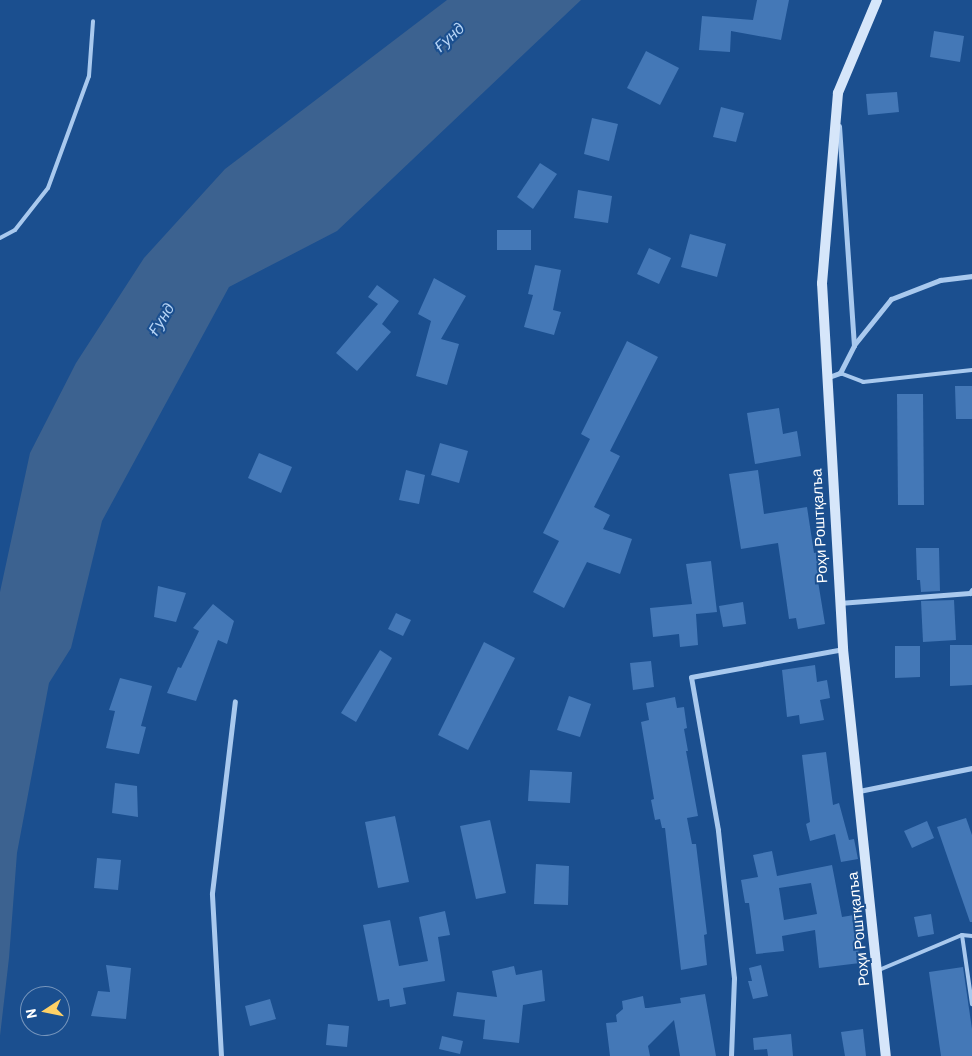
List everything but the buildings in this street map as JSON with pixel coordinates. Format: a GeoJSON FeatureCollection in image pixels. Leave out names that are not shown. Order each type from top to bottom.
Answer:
{"type":"FeatureCollection","features":[{"type":"Feature","properties":{"kind":"main road","name":"Роҳи Роштқалъа"},"geometry":{"type":"LineString","coordinates":[[877,0],[838,93],[822,283],[839,603],[886,1056]]}},
{"type":"Feature","properties":{"kind":"street"},"geometry":{"type":"LineString","coordinates":[[838,93],[854,345]]}},
{"type":"Feature","properties":{"kind":"street"},"geometry":{"type":"LineString","coordinates":[[826,378],[840,373],[854,345],[891,299],[940,280],[972,276]]}},
{"type":"Feature","properties":{"kind":"street"},"geometry":{"type":"LineString","coordinates":[[839,603],[970,593],[972,590]]}},
{"type":"Feature","properties":{"kind":"street"},"geometry":{"type":"LineString","coordinates":[[731,1056],[733,968],[718,830],[692,677],[843,649]]}},
{"type":"Feature","properties":{"kind":"street"},"geometry":{"type":"LineString","coordinates":[[221,1056],[212,893],[235,701]]}},
{"type":"Feature","properties":{"kind":"street"},"geometry":{"type":"LineString","coordinates":[[859,791],[972,768]]}},
{"type":"Feature","properties":{"kind":"lane"},"geometry":{"type":"LineString","coordinates":[[0,238],[15,230],[48,188],[89,76],[93,21]]}},
{"type":"Feature","properties":{"kind":"lane"},"geometry":{"type":"LineString","coordinates":[[840,373],[863,382],[972,370]]}},
{"type":"Feature","properties":{"kind":"lane"},"geometry":{"type":"LineString","coordinates":[[877,971],[962,935],[972,936]]}},
{"type":"Feature","properties":{"kind":"lane"},"geometry":{"type":"LineString","coordinates":[[962,935],[972,1004]]}},
{"type":"Feature","properties":{"kind":"water","name":"Ғунд"},"geometry":{"type":"Polygon","coordinates":[[[447,0],[581,0],[337,231],[229,287],[102,521],[71,648],[49,683],[17,853],[9,958],[0,1036],[0,592],[30,453],[76,363],[144,258],[225,169],[447,0]]]}}]}
